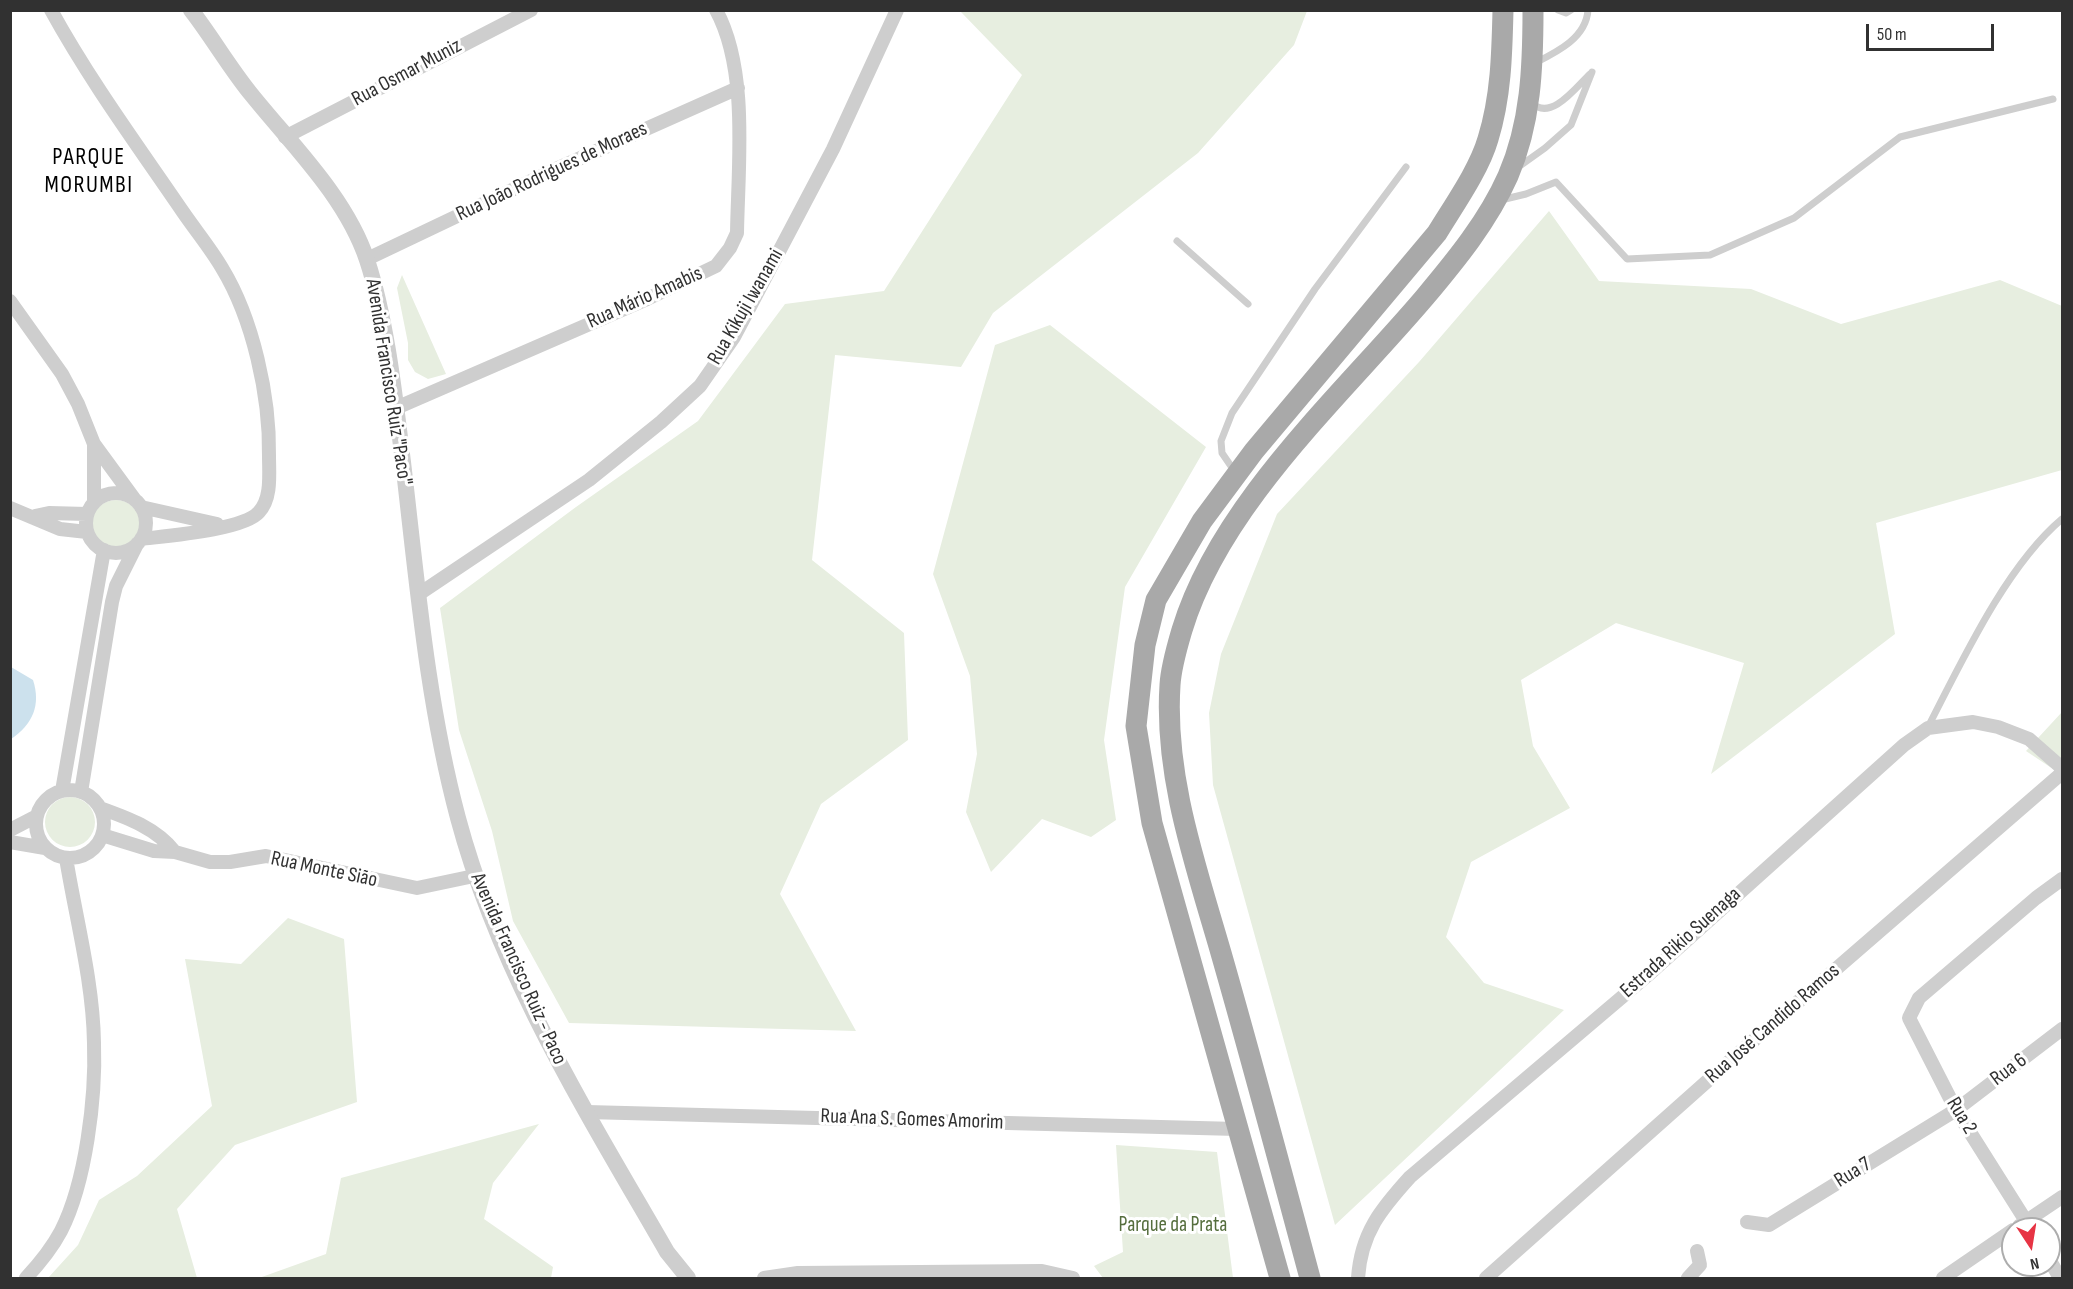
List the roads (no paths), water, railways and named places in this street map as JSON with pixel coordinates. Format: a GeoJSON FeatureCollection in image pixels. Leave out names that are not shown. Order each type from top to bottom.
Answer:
{"type":"FeatureCollection","features":[{"type":"Feature","properties":{"kind":"main road"},"geometry":{"type":"LineString","coordinates":[[1281,1278],[1237,1129],[1207,1010],[1152,823],[1136,726],[1145,645],[1156,600],[1202,521],[1237,474],[1437,233],[1460,194],[1488,141],[1502,76],[1503,10]]}},
{"type":"Feature","properties":{"kind":"main road"},"geometry":{"type":"LineString","coordinates":[[1310,1278],[1227,974],[1184,828],[1174,765],[1170,683],[1189,607],[1212,558],[1224,540],[1301,436],[1445,273],[1495,201],[1521,141],[1530,99],[1533,64],[1533,10]]}},
{"type":"Feature","properties":{"kind":"street"},"geometry":{"type":"LineString","coordinates":[[51,10],[96,84],[223,269],[248,328],[262,375],[269,421],[268,488],[266,502],[258,514],[229,525],[139,541],[124,551],[104,550],[93,543],[87,532],[87,514],[94,502],[107,494],[117,492],[138,503],[190,520],[229,525]]}},
{"type":"Feature","properties":{"kind":"street","name":"Avenida Francisco Ruiz \"Paco\""},"geometry":{"type":"LineString","coordinates":[[191,10],[247,89],[328,188],[367,258],[396,408],[419,594]]}},
{"type":"Feature","properties":{"kind":"street","name":"Rua Osmar Muniz"},"geometry":{"type":"LineString","coordinates":[[285,137],[531,10]]}},
{"type":"Feature","properties":{"kind":"street","name":"Rua Mário Amabis"},"geometry":{"type":"LineString","coordinates":[[396,408],[647,299],[716,266],[730,248],[737,233],[738,88],[733,55],[716,10]]}},
{"type":"Feature","properties":{"kind":"street","name":"Rua Kikuji Iwanami"},"geometry":{"type":"LineString","coordinates":[[419,594],[589,480],[661,422],[699,386],[734,337],[833,149],[897,10]]}},
{"type":"Feature","properties":{"kind":"street","name":"Rua João Rodrigues de Moraes"},"geometry":{"type":"LineString","coordinates":[[367,258],[556,169],[738,88]]}},
{"type":"Feature","properties":{"kind":"street"},"geometry":{"type":"LineString","coordinates":[[10,301],[62,374],[78,404],[94,444],[138,503],[146,524],[120,577],[112,602],[81,792]]}},
{"type":"Feature","properties":{"kind":"street"},"geometry":{"type":"LineString","coordinates":[[94,444],[94,502]]}},
{"type":"Feature","properties":{"kind":"street"},"geometry":{"type":"LineString","coordinates":[[10,508],[35,516],[60,529],[87,532]]}},
{"type":"Feature","properties":{"kind":"street"},"geometry":{"type":"LineString","coordinates":[[35,516],[49,513],[87,514]]}},
{"type":"Feature","properties":{"kind":"street"},"geometry":{"type":"LineString","coordinates":[[62,791],[104,550]]}},
{"type":"Feature","properties":{"kind":"street","name":"Avenida Francisco Ruiz - Paco"},"geometry":{"type":"LineString","coordinates":[[419,594],[432,699],[443,758],[474,876],[532,1010],[587,1112],[668,1252],[688,1278]]}},
{"type":"Feature","properties":{"kind":"street","name":"Estrada Rikio Suenaga"},"geometry":{"type":"LineString","coordinates":[[1358,1278],[1359,1262],[1370,1227],[1384,1206],[1410,1177],[1648,975],[1764,867],[1904,744],[1928,728],[1973,722],[1998,727],[2029,739],[2062,768]]}},
{"type":"Feature","properties":{"kind":"street","name":"Rua José Candido Ramos"},"geometry":{"type":"LineString","coordinates":[[1486,1278],[1740,1052],[2062,773]]}},
{"type":"Feature","properties":{"kind":"street"},"geometry":{"type":"LineString","coordinates":[[10,842],[45,848],[66,858],[75,858],[92,850],[102,835],[104,825],[100,808],[81,792],[62,791],[46,800],[37,816],[37,833],[45,848]]}},
{"type":"Feature","properties":{"kind":"street","name":"Rua Monte Sião"},"geometry":{"type":"LineString","coordinates":[[100,808],[128,818],[163,837],[175,852]]}},
{"type":"Feature","properties":{"kind":"street"},"geometry":{"type":"LineString","coordinates":[[10,830],[37,816]]}},
{"type":"Feature","properties":{"kind":"street","name":"Rua Monte Sião"},"geometry":{"type":"LineString","coordinates":[[102,835],[154,851],[175,852],[210,862],[276,857],[417,888],[474,876]]}},
{"type":"Feature","properties":{"kind":"street"},"geometry":{"type":"LineString","coordinates":[[26,1278],[62,1230],[87,1142],[93,1088],[94,1042],[90,999],[66,858]]}},
{"type":"Feature","properties":{"kind":"street","name":"Rua 2"},"geometry":{"type":"LineString","coordinates":[[2015,1217],[1956,1110],[1909,1018],[1919,998],[2036,897],[2062,879]]}},
{"type":"Feature","properties":{"kind":"street","name":"Rua 6"},"geometry":{"type":"LineString","coordinates":[[1956,1110],[2062,1029]]}},
{"type":"Feature","properties":{"kind":"street","name":"Rua 7"},"geometry":{"type":"LineString","coordinates":[[1747,1222],[1769,1225],[1956,1110]]}},
{"type":"Feature","properties":{"kind":"street","name":"Rua Ana S. Gomes Amorim"},"geometry":{"type":"LineString","coordinates":[[587,1112],[1237,1129]]}},
{"type":"Feature","properties":{"kind":"street"},"geometry":{"type":"LineString","coordinates":[[2035,1217],[2062,1197]]}},
{"type":"Feature","properties":{"kind":"street"},"geometry":{"type":"LineString","coordinates":[[1943,1278],[2001,1240]]}},
{"type":"Feature","properties":{"kind":"street"},"geometry":{"type":"LineString","coordinates":[[1688,1278],[1700,1265],[1697,1251]]}},
{"type":"Feature","properties":{"kind":"street"},"geometry":{"type":"LineString","coordinates":[[764,1278],[798,1273],[879,1275],[1042,1271],[1073,1278]]}},
{"type":"Feature","properties":{"kind":"lane"},"geometry":{"type":"LineString","coordinates":[[1558,10],[1566,13],[1571,10]]}},
{"type":"Feature","properties":{"kind":"lane"},"geometry":{"type":"LineString","coordinates":[[1533,64],[1557,52],[1569,42],[1582,28],[1588,10]]}},
{"type":"Feature","properties":{"kind":"lane"},"geometry":{"type":"LineString","coordinates":[[1508,174],[1545,148],[1571,125],[1592,72],[1560,103],[1551,108],[1541,109],[1534,106],[1530,99]]}},
{"type":"Feature","properties":{"kind":"lane"},"geometry":{"type":"LineString","coordinates":[[1495,201],[1526,194],[1556,182],[1627,260],[1710,255],[1794,218],[1900,137],[2053,99]]}},
{"type":"Feature","properties":{"kind":"lane"},"geometry":{"type":"LineString","coordinates":[[1237,474],[1222,453],[1221,441],[1232,413],[1315,289],[1406,167]]}},
{"type":"Feature","properties":{"kind":"lane"},"geometry":{"type":"LineString","coordinates":[[1177,241],[1248,304]]}},
{"type":"Feature","properties":{"kind":"lane"},"geometry":{"type":"LineString","coordinates":[[1928,728],[1971,643],[2016,573],[2044,535],[2062,519]]}},
{"type":"Feature","properties":{"kind":"water"},"geometry":{"type":"Polygon","coordinates":[[[11,667],[33,680],[36,698],[30,720],[11,739],[11,667]]]}},
{"type":"Feature","properties":{"kind":"district","name":"PARQUE MORUMBI"},"geometry":{"type":"Point","coordinates":[89,172]}},
{"type":"Feature","properties":{"kind":"park label","name":"Parque da Prata"},"geometry":{"type":"Point","coordinates":[1173,1226]}}]}
